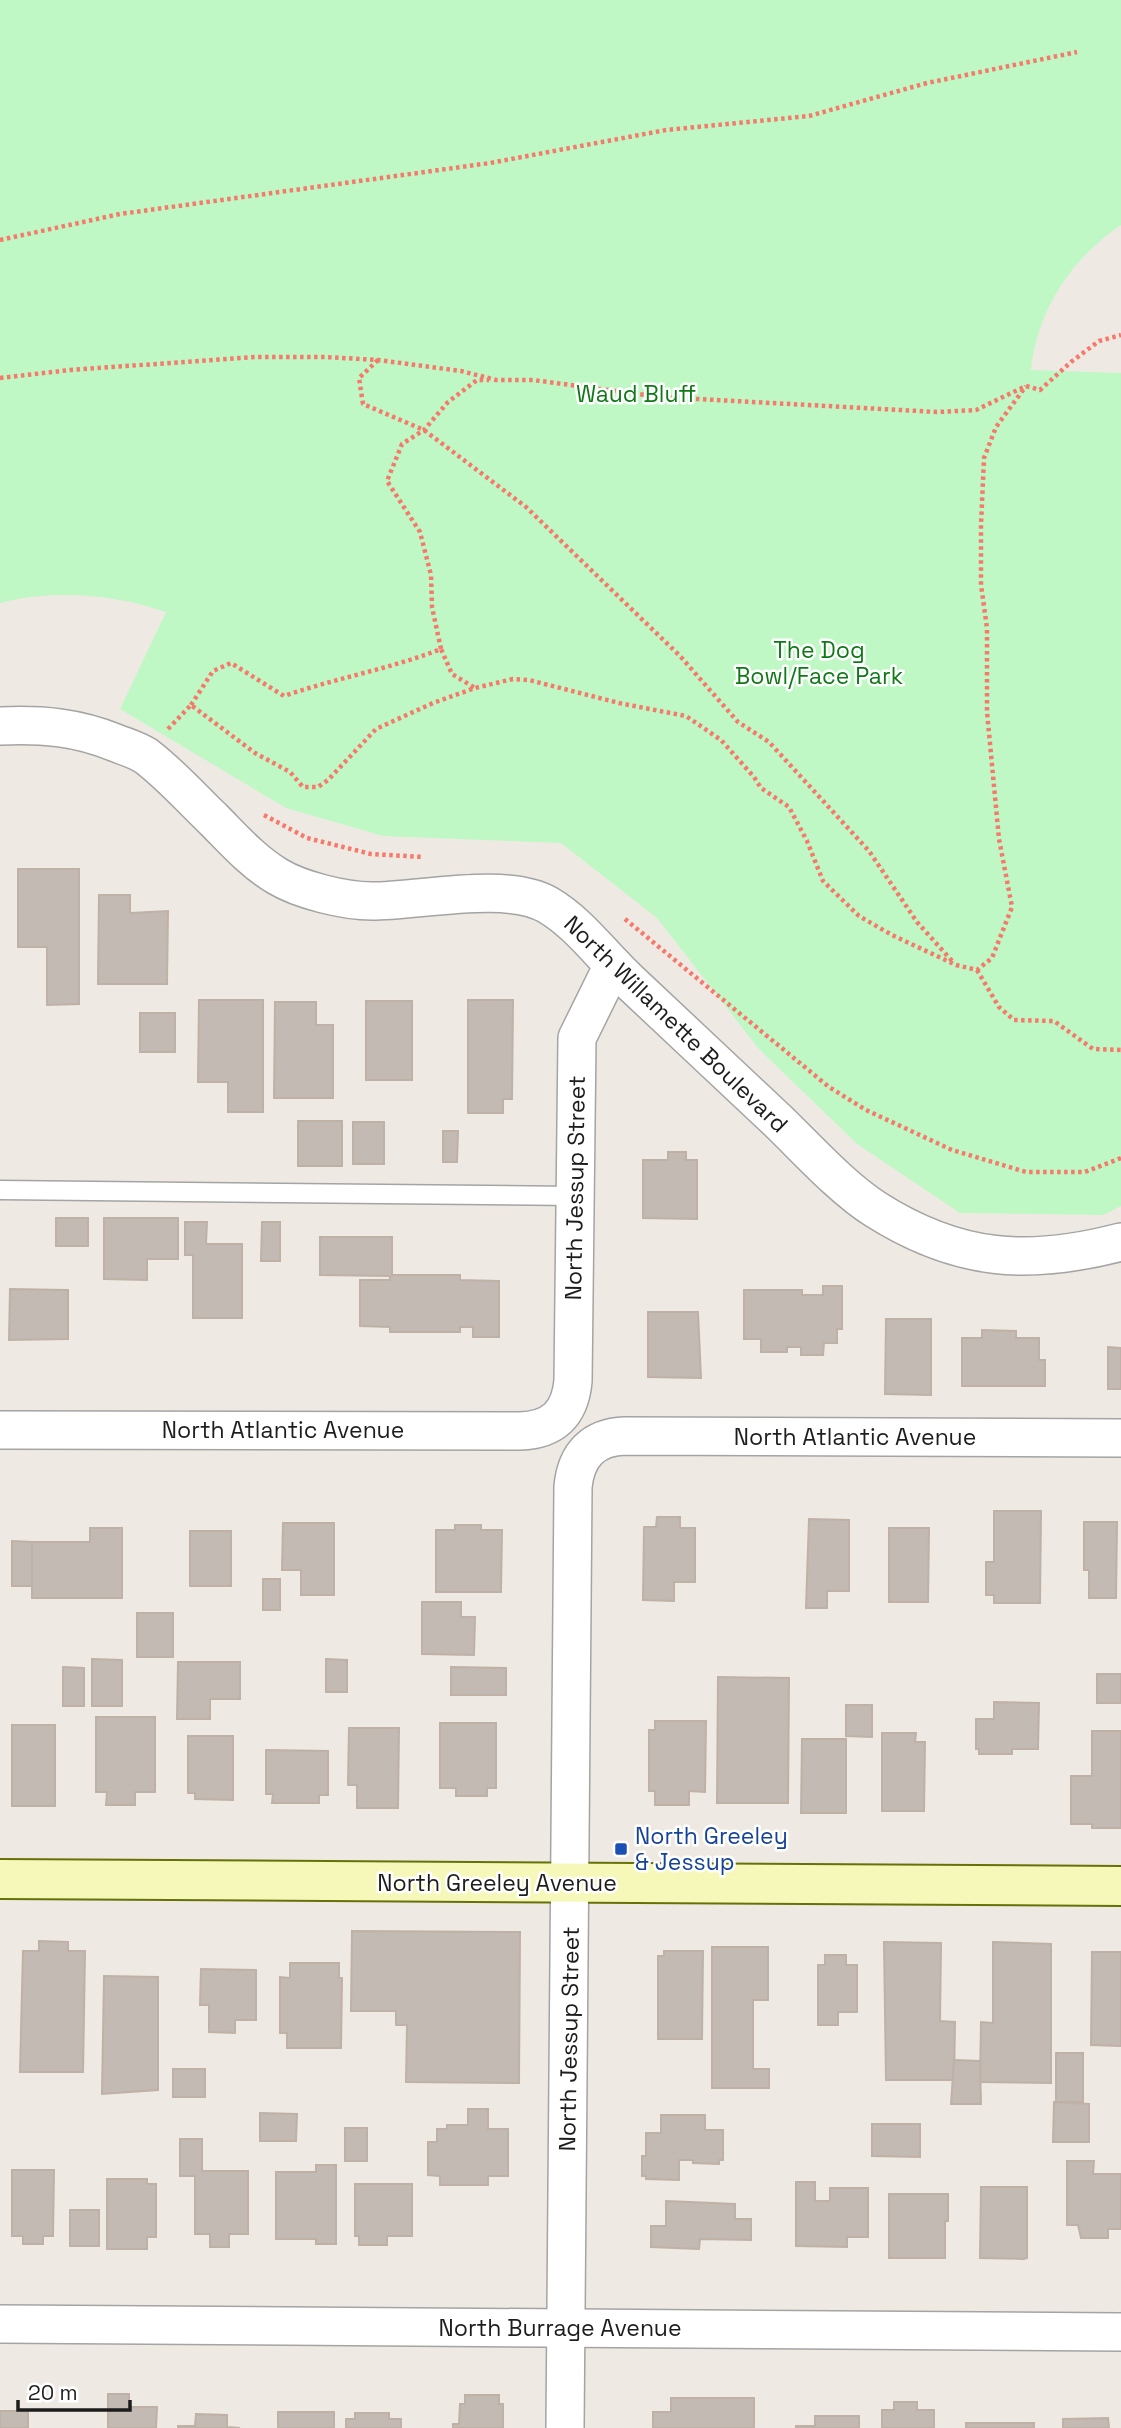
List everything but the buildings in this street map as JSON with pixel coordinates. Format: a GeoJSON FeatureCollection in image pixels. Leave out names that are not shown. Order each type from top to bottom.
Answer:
{"type":"FeatureCollection","features":[{"type":"Feature","properties":{"kind":"main road","name":"North Greeley Avenue"},"geometry":{"type":"LineString","coordinates":[[0,1879],[1121,1886]]}},
{"type":"Feature","properties":{"kind":"street","name":"North Willamette Boulevard"},"geometry":{"type":"LineString","coordinates":[[0,726],[35,724],[71,728],[142,754],[166,773],[249,856],[278,877],[308,889],[369,901],[482,894],[520,896],[543,902],[566,916],[613,965],[834,1175],[873,1208],[919,1233],[961,1248],[997,1256],[1042,1258],[1085,1252],[1121,1242]]}},
{"type":"Feature","properties":{"kind":"street","name":"North Jessup Street"},"geometry":{"type":"LineString","coordinates":[[561,1415],[572,1396],[573,1381],[577,1038],[613,965]]}},
{"type":"Feature","properties":{"kind":"street","name":"North Atlantic Avenue"},"geometry":{"type":"LineString","coordinates":[[0,1430],[520,1431],[543,1428],[561,1415]]}},
{"type":"Feature","properties":{"kind":"street","name":"North Atlantic Avenue"},"geometry":{"type":"LineString","coordinates":[[591,1446],[604,1438],[625,1436],[1121,1438]]}},
{"type":"Feature","properties":{"kind":"street","name":"North Jessup Street"},"geometry":{"type":"LineString","coordinates":[[565,2428],[573,1487],[576,1466],[591,1446]]}},
{"type":"Feature","properties":{"kind":"street","name":"North Burrage Avenue"},"geometry":{"type":"LineString","coordinates":[[0,2324],[1121,2332]]}},
{"type":"Feature","properties":{"kind":"lane"},"geometry":{"type":"LineString","coordinates":[[0,1190],[575,1196]]}},
{"type":"Feature","properties":{"kind":"path"},"geometry":{"type":"LineString","coordinates":[[0,240],[120,214],[490,163],[666,130],[809,116],[927,83],[1077,52]]}},
{"type":"Feature","properties":{"kind":"path"},"geometry":{"type":"LineString","coordinates":[[475,688],[452,674],[441,649],[432,607],[431,575],[419,532],[387,481],[402,444],[424,430],[448,402],[477,380],[533,380],[661,397],[937,412],[976,410],[1026,386],[1040,390],[1070,362],[1099,341],[1121,335]]}},
{"type":"Feature","properties":{"kind":"path"},"geometry":{"type":"LineString","coordinates":[[0,378],[70,370],[265,356],[378,360],[496,380]]}},
{"type":"Feature","properties":{"kind":"path"},"geometry":{"type":"LineString","coordinates":[[378,360],[359,378],[363,404],[424,430],[526,507],[680,656],[737,722],[769,742],[869,851],[918,922],[956,965]]}},
{"type":"Feature","properties":{"kind":"path"},"geometry":{"type":"LineString","coordinates":[[977,971],[992,958],[1012,907],[999,839],[987,712],[987,628],[981,585],[984,458],[996,427],[1026,386]]}},
{"type":"Feature","properties":{"kind":"path"},"geometry":{"type":"LineString","coordinates":[[142,754],[191,705],[213,671],[231,663],[284,696],[358,673],[403,664],[441,649]]}},
{"type":"Feature","properties":{"kind":"path"},"geometry":{"type":"LineString","coordinates":[[191,705],[255,753],[290,772],[303,787],[318,787],[337,773],[376,729],[433,703],[475,688],[513,679],[530,680],[619,703],[686,716],[721,740],[761,788],[789,807],[807,841],[822,881],[859,916],[956,965],[977,971],[999,1007],[1014,1020],[1054,1021],[1093,1049],[1121,1049]]}},
{"type":"Feature","properties":{"kind":"green space","name":"Waud Bluff"},"geometry":{"type":"Polygon","coordinates":[[[0,0],[1121,0],[1121,225],[1087,253],[1060,287],[1041,327],[1031,370],[1121,373],[1121,1206],[1103,1215],[960,1213],[857,1144],[758,1048],[657,918],[561,843],[383,836],[286,808],[120,709],[166,612],[126,601],[83,596],[41,596],[0,603],[0,0]]]}},
{"type":"Feature","properties":{"kind":"place","name":"North Greeley & Jessup"},"geometry":{"type":"Point","coordinates":[621,1849]}},
{"type":"Feature","properties":{"kind":"park label","name":"The Dog Bowl/Face Park"},"geometry":{"type":"Point","coordinates":[819,663]}}]}
